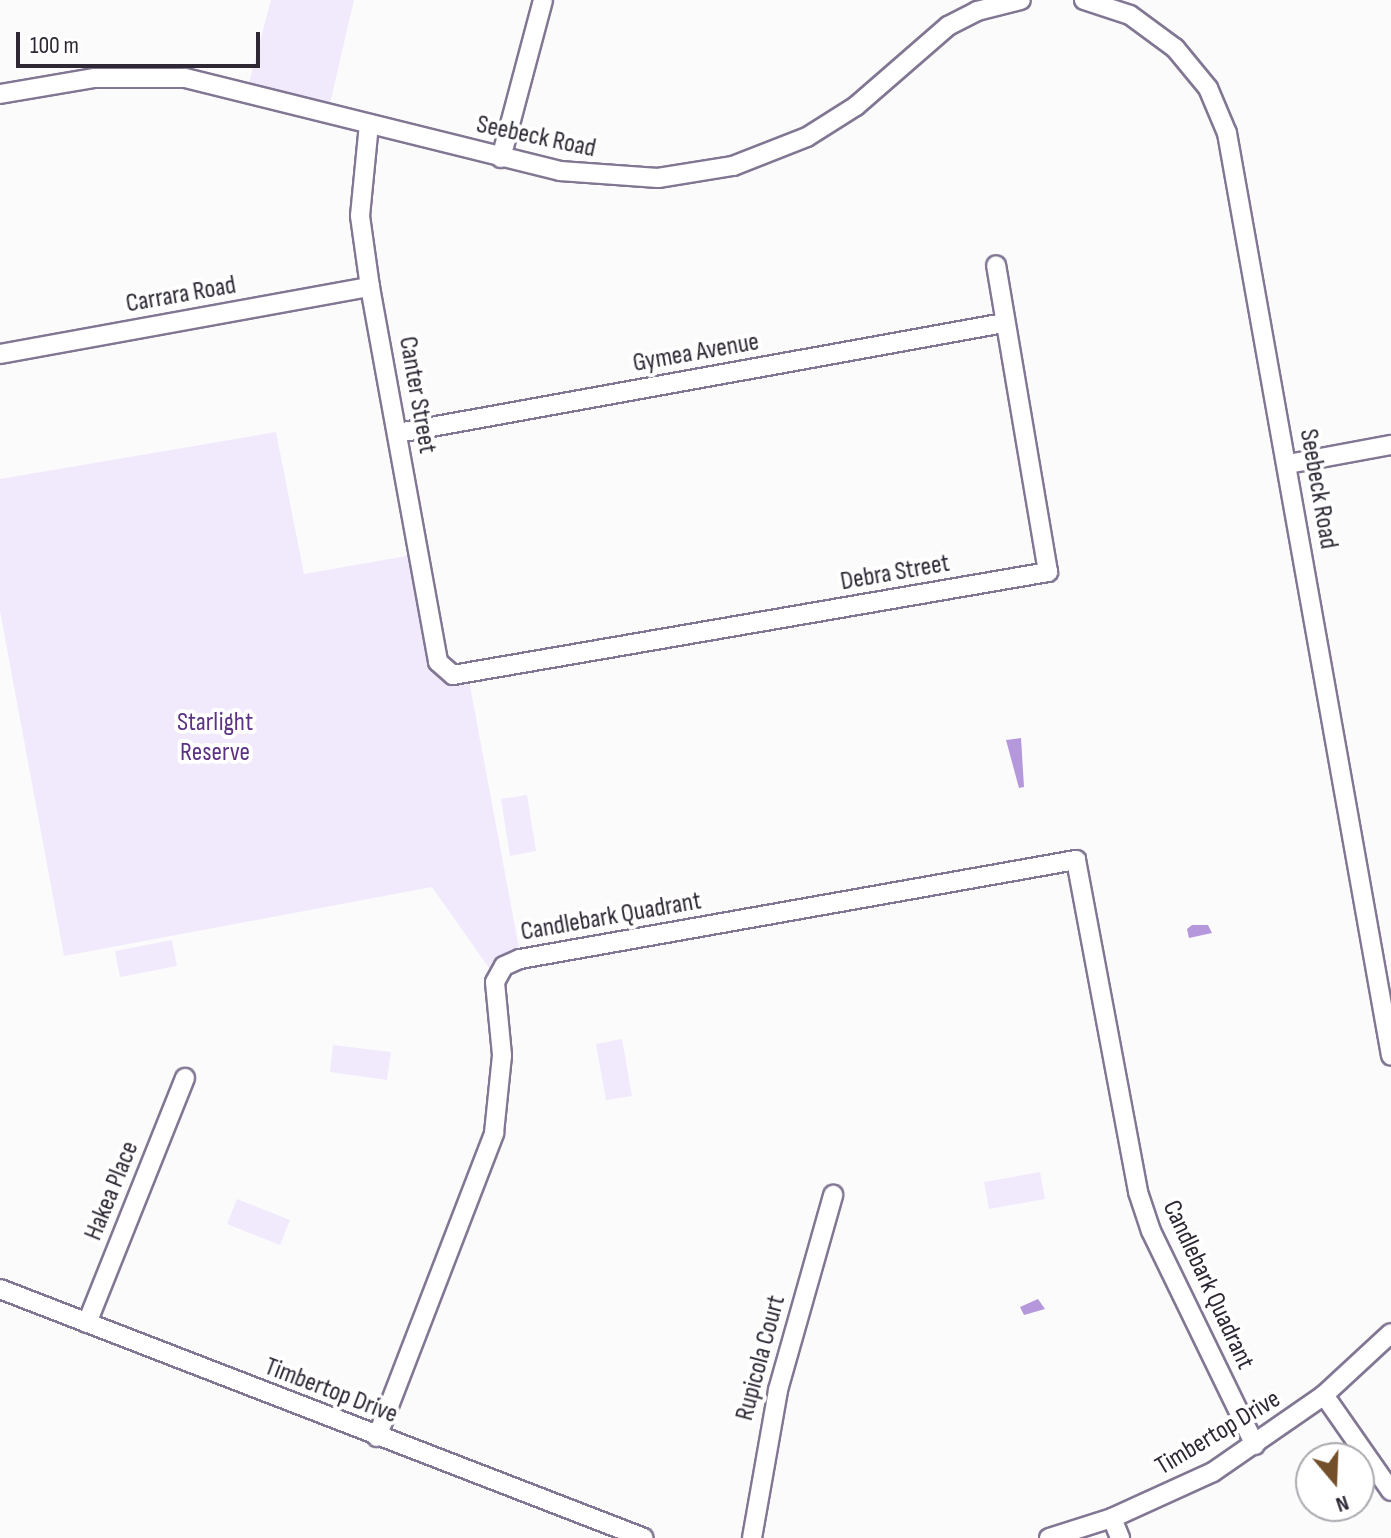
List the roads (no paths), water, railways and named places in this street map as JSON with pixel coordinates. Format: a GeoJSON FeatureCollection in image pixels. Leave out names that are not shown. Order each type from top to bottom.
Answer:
{"type":"FeatureCollection","features":[{"type":"Feature","properties":{"kind":"street"},"geometry":{"type":"LineString","coordinates":[[501,158],[543,0]]}},
{"type":"Feature","properties":{"kind":"street","name":"Seebeck Road"},"geometry":{"type":"LineString","coordinates":[[0,94],[95,78],[170,77],[247,90],[501,158],[583,175],[633,179],[682,176],[746,162],[832,122],[948,26],[977,11],[1021,0]]}},
{"type":"Feature","properties":{"kind":"street","name":"Seebeck Road"},"geometry":{"type":"LineString","coordinates":[[1084,0],[1130,15],[1160,35],[1200,76],[1215,102],[1233,160],[1391,1056]]}},
{"type":"Feature","properties":{"kind":"street","name":"Canter Street"},"geometry":{"type":"LineString","coordinates":[[369,124],[360,216],[438,662],[445,672]]}},
{"type":"Feature","properties":{"kind":"street","name":"Debra Street"},"geometry":{"type":"LineString","coordinates":[[445,672],[468,675],[1048,572],[996,265]]}},
{"type":"Feature","properties":{"kind":"street","name":"Carrara Road"},"geometry":{"type":"LineString","coordinates":[[0,354],[370,287]]}},
{"type":"Feature","properties":{"kind":"street","name":"Gymea Avenue"},"geometry":{"type":"LineString","coordinates":[[398,433],[1004,323]]}},
{"type":"Feature","properties":{"kind":"street"},"geometry":{"type":"LineString","coordinates":[[1288,464],[1391,445]]}},
{"type":"Feature","properties":{"kind":"street","name":"Candlebark Quadrant"},"geometry":{"type":"LineString","coordinates":[[377,1437],[494,1133],[502,1055],[495,982],[504,966],[521,959],[1082,853],[1142,1204],[1255,1445]]}},
{"type":"Feature","properties":{"kind":"street","name":"Hakea Place"},"geometry":{"type":"LineString","coordinates":[[87,1323],[185,1078]]}},
{"type":"Feature","properties":{"kind":"street","name":"Rupicola Court"},"geometry":{"type":"LineString","coordinates":[[752,1538],[772,1417],[833,1195]]}},
{"type":"Feature","properties":{"kind":"street","name":"Timbertop Drive"},"geometry":{"type":"LineString","coordinates":[[0,1289],[644,1538]]}},
{"type":"Feature","properties":{"kind":"street","name":"Timbertop Drive"},"geometry":{"type":"LineString","coordinates":[[1049,1538],[1112,1518],[1213,1472],[1324,1395],[1391,1333]]}},
{"type":"Feature","properties":{"kind":"street"},"geometry":{"type":"LineString","coordinates":[[1324,1395],[1391,1491]]}},
{"type":"Feature","properties":{"kind":"street"},"geometry":{"type":"LineString","coordinates":[[1112,1518],[1120,1538]]}},
{"type":"Feature","properties":{"kind":"park label","name":"Starlight Reserve"},"geometry":{"type":"Point","coordinates":[215,738]}}]}
